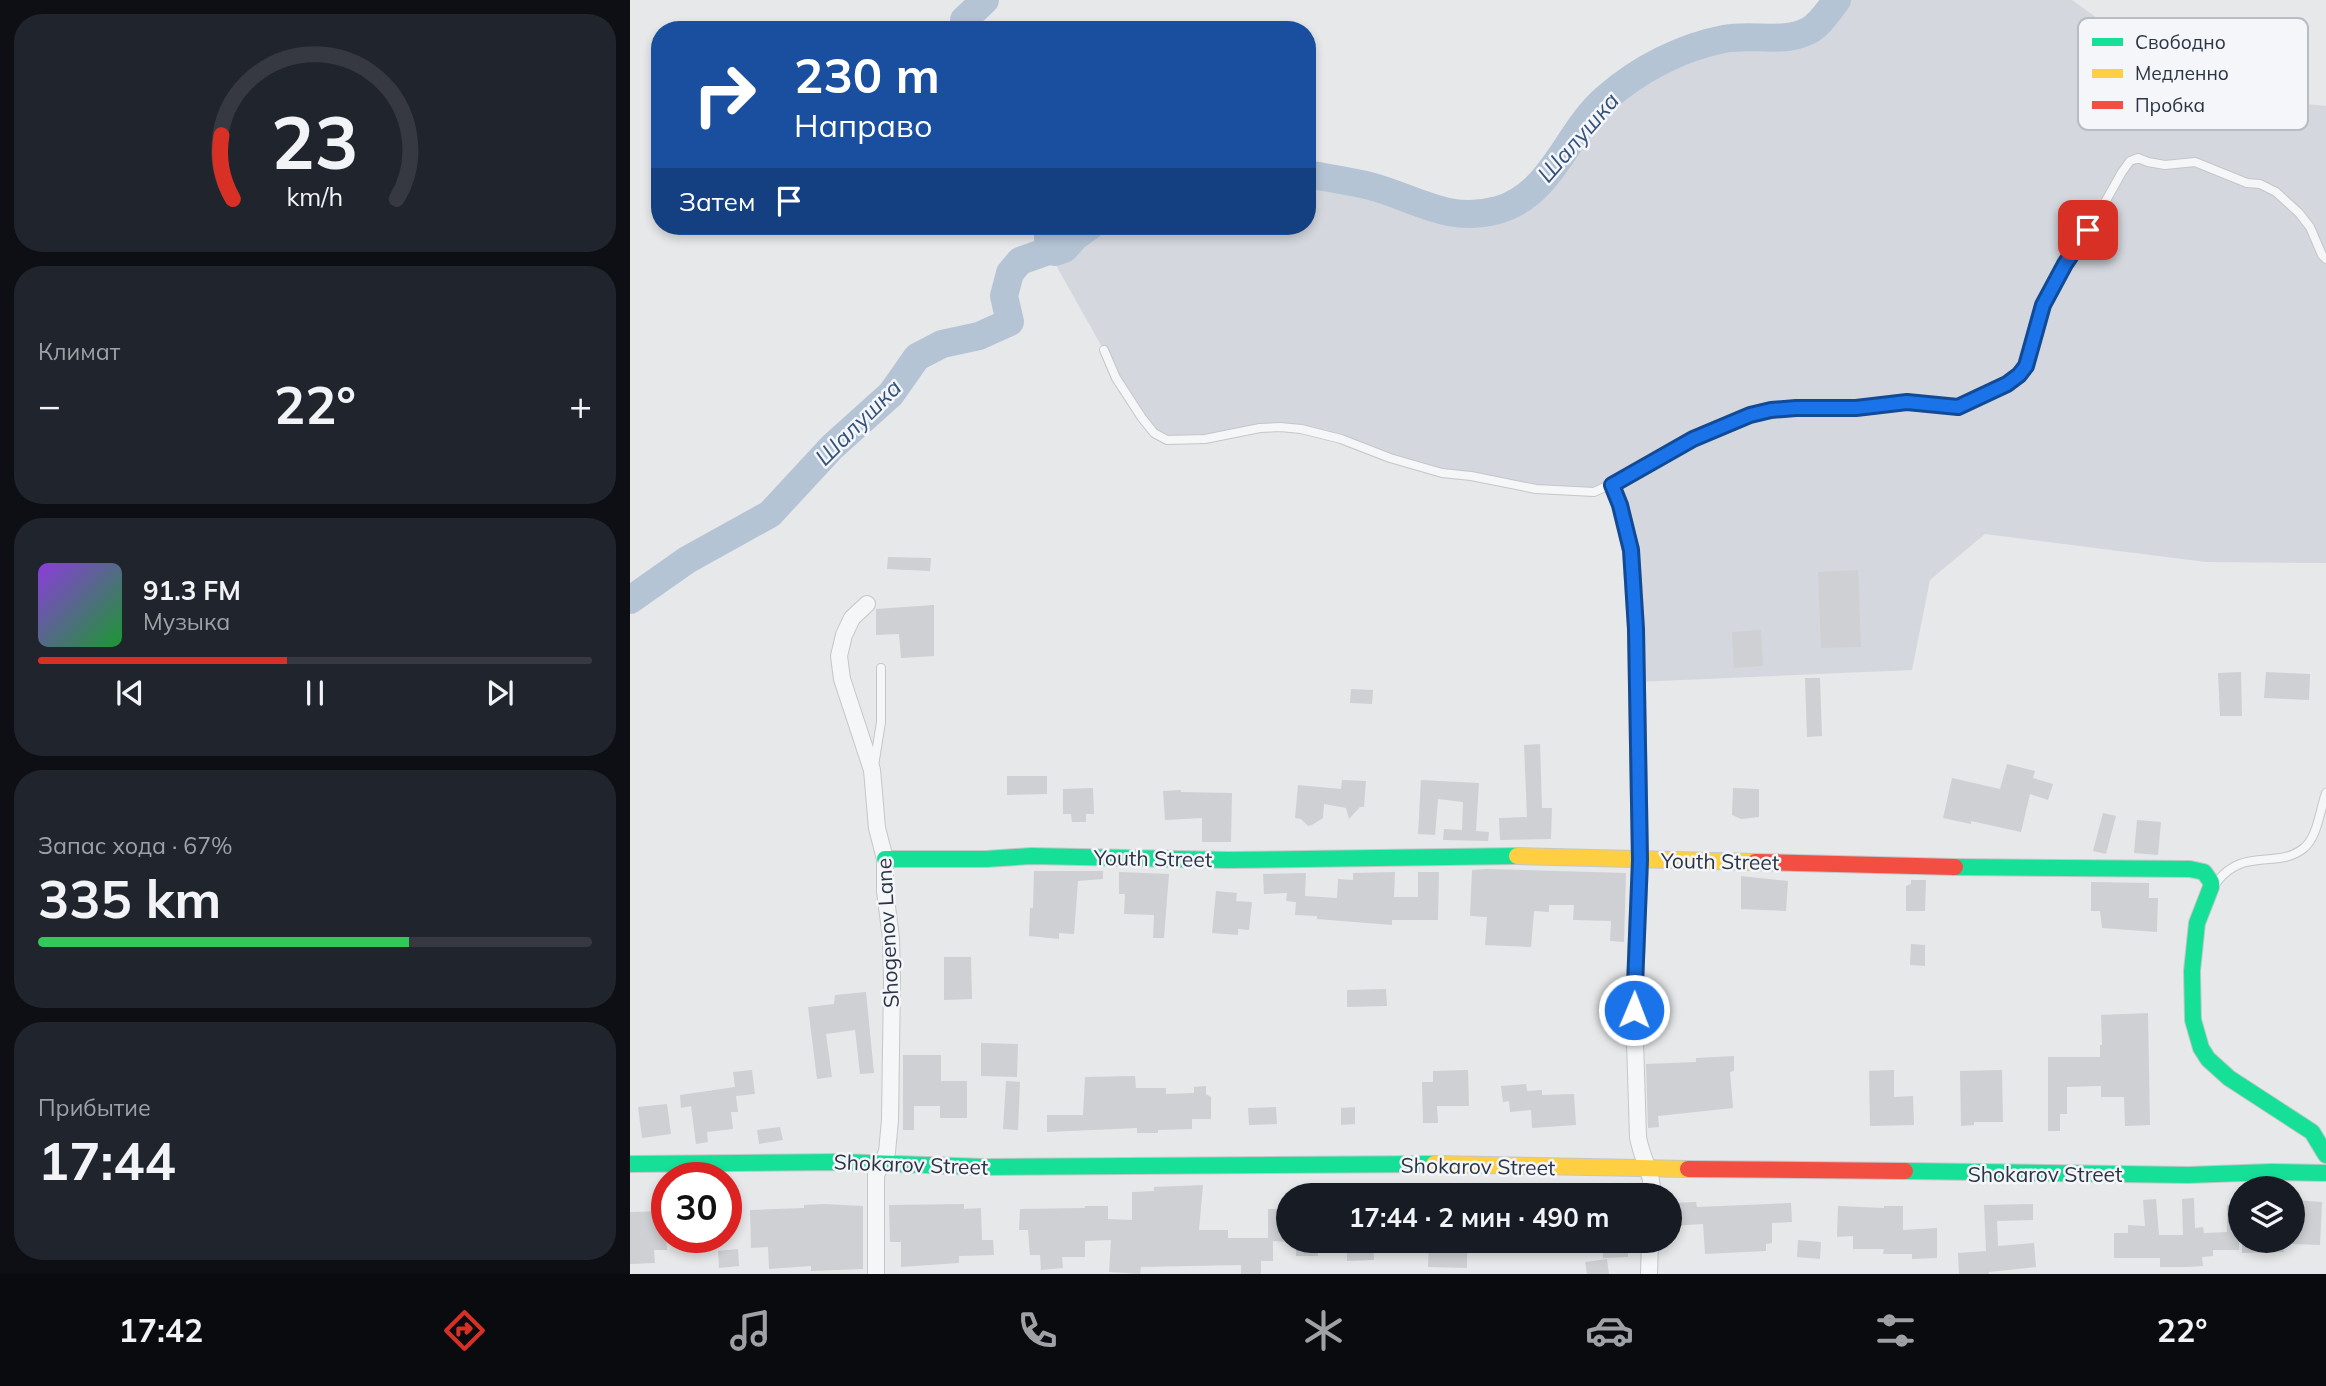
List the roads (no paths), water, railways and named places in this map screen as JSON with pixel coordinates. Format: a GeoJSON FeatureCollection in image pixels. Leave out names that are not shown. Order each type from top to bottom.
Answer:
{"type":"FeatureCollection","features":[{"type":"Feature","properties":{"kind":"street"},"geometry":{"type":"LineString","coordinates":[[1612,485],[1628,532],[1632,562],[1640,860],[1634,1010],[1638,1137],[1640,1152],[1652,1183]]}},
{"type":"Feature","properties":{"kind":"street","name":"Shogenov Lane"},"geometry":{"type":"LineString","coordinates":[[867,604],[852,618],[839,656],[848,701],[872,770],[877,828],[885,859],[885,891],[891,938],[890,1120],[887,1152],[876,1175],[874,1193],[876,1274]]}},
{"type":"Feature","properties":{"kind":"street","name":"Youth Street"},"geometry":{"type":"LineString","coordinates":[[885,859],[1031,856],[1327,860],[1487,855],[2190,869],[2208,875],[2211,890]]}},
{"type":"Feature","properties":{"kind":"street"},"geometry":{"type":"LineString","coordinates":[[2211,890],[2197,925],[2194,944],[2194,1019],[2200,1046],[2207,1058],[2222,1072],[2307,1128],[2326,1155]]}},
{"type":"Feature","properties":{"kind":"street","name":"Shokarov Street"},"geometry":{"type":"LineString","coordinates":[[630,1164],[881,1163],[985,1167],[1433,1164],[2023,1174],[2188,1175],[2271,1171],[2326,1173]]}},
{"type":"Feature","properties":{"kind":"street"},"geometry":{"type":"LineString","coordinates":[[1649,1274],[1650,1253]]}},
{"type":"Feature","properties":{"kind":"lane"},"geometry":{"type":"LineString","coordinates":[[1104,350],[1116,378],[1142,418],[1154,433],[1167,440],[1205,439],[1260,428],[1301,429],[1341,439],[1390,458],[1442,473],[1536,489],[1594,492],[1612,485],[1693,439],[1750,415],[1771,410],[1856,408],[1907,402],[1958,407],[2007,384],[2026,366],[2038,321],[2052,288],[2122,172],[2130,161],[2138,158],[2165,164],[2195,162],[2276,192],[2310,227],[2326,259]]}},
{"type":"Feature","properties":{"kind":"lane"},"geometry":{"type":"LineString","coordinates":[[872,770],[880,732],[881,668]]}},
{"type":"Feature","properties":{"kind":"lane"},"geometry":{"type":"LineString","coordinates":[[2211,890],[2223,873],[2241,862],[2287,856],[2304,848],[2313,836],[2326,793]]}},
{"type":"Feature","properties":{"kind":"waterway"},"geometry":{"type":"LineString","coordinates":[[964,21],[985,0]]}},
{"type":"Feature","properties":{"kind":"waterway","name":"Шалушка"},"geometry":{"type":"LineString","coordinates":[[1316,176],[1370,186],[1447,212],[1463,214],[1498,210],[1517,202],[1532,191],[1558,161],[1592,112],[1632,78],[1677,54],[1708,43],[1735,37],[1777,38],[1798,35],[1816,25],[1837,0]]}},
{"type":"Feature","properties":{"kind":"waterway"},"geometry":{"type":"LineString","coordinates":[[1048,235],[1048,251]]}},
{"type":"Feature","properties":{"kind":"waterway","name":"Шалушка"},"geometry":{"type":"LineString","coordinates":[[630,600],[687,560],[770,514],[832,447],[891,394],[917,357],[942,344],[979,336],[1010,322],[1004,296],[1010,273],[1020,261],[1048,251],[1064,249],[1077,235]]}}]}
